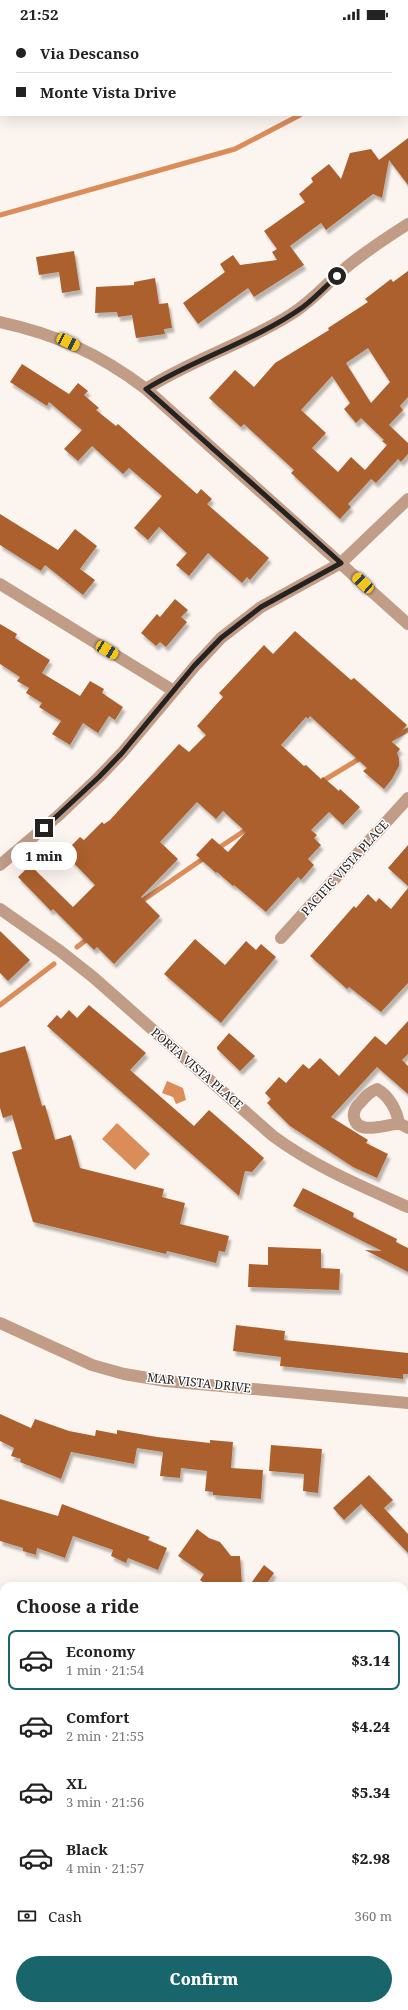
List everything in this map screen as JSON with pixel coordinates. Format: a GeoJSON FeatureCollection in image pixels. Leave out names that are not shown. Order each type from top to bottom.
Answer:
{"type":"FeatureCollection","features":[{"type":"Feature","properties":{"kind":"street"},"geometry":{"type":"LineString","coordinates":[[146,389],[166,376],[202,360],[289,316],[304,306],[344,269],[408,224]]}},
{"type":"Feature","properties":{"kind":"street"},"geometry":{"type":"LineString","coordinates":[[0,322],[50,335],[68,342],[95,355],[146,389],[408,624]]}},
{"type":"Feature","properties":{"kind":"street"},"geometry":{"type":"LineString","coordinates":[[0,865],[59,815],[99,777],[210,648],[236,625],[261,607],[341,563],[408,499]]}},
{"type":"Feature","properties":{"kind":"street"},"geometry":{"type":"LineString","coordinates":[[0,584],[174,691]]}},
{"type":"Feature","properties":{"kind":"street","name":"PACIFIC VISTA PLACE"},"geometry":{"type":"LineString","coordinates":[[282,938],[408,798]]}},
{"type":"Feature","properties":{"kind":"street","name":"PORTA VISTA PLACE"},"geometry":{"type":"LineString","coordinates":[[0,909],[60,951],[93,978],[279,1140],[322,1168],[408,1208]]}},
{"type":"Feature","properties":{"kind":"street","name":"MAR VISTA DRIVE"},"geometry":{"type":"LineString","coordinates":[[0,1323],[92,1365],[124,1374],[166,1381],[408,1403]]}},
{"type":"Feature","properties":{"kind":"shaded area"},"geometry":{"type":"Polygon","coordinates":[[[167,1081],[183,1088],[186,1100],[176,1104],[173,1097],[162,1093],[167,1081]]]}},
{"type":"Feature","properties":{"kind":"shaded area"},"geometry":{"type":"Polygon","coordinates":[[[117,1123],[150,1154],[135,1170],[102,1139],[117,1123]]]}},
{"type":"Feature","properties":{"kind":"building"},"geometry":{"type":"Polygon","coordinates":[[[408,138],[408,185],[389,160],[382,198],[373,194],[326,230],[321,223],[290,246],[304,265],[254,297],[248,288],[198,324],[183,303],[225,272],[220,264],[233,255],[240,265],[277,260],[272,252],[277,249],[264,231],[305,202],[299,194],[313,182],[311,178],[329,164],[341,179],[350,153],[371,149],[379,160],[408,138]]]}},
{"type":"Feature","properties":{"kind":"building"},"geometry":{"type":"Polygon","coordinates":[[[74,251],[80,290],[62,293],[59,272],[39,275],[36,257],[74,251]]]}},
{"type":"Feature","properties":{"kind":"building"},"geometry":{"type":"Polygon","coordinates":[[[408,271],[408,397],[400,406],[403,410],[389,425],[408,443],[408,454],[401,462],[398,459],[376,483],[371,479],[348,504],[351,507],[340,519],[291,473],[294,470],[244,424],[241,427],[209,398],[235,370],[254,387],[275,363],[329,330],[328,328],[368,302],[365,299],[391,279],[393,282],[408,271]],[[368,348],[346,363],[371,403],[390,382],[368,348]],[[332,376],[301,410],[326,433],[312,448],[338,472],[351,457],[365,470],[387,445],[382,441],[384,440],[361,418],[356,423],[344,409],[350,403],[332,376]]]}},
{"type":"Feature","properties":{"kind":"building"},"geometry":{"type":"Polygon","coordinates":[[[155,278],[159,304],[168,303],[172,328],[164,329],[165,334],[136,338],[132,315],[118,317],[117,312],[95,313],[96,287],[134,285],[134,282],[155,278]]]}},
{"type":"Feature","properties":{"kind":"building"},"geometry":{"type":"Polygon","coordinates":[[[22,364],[69,394],[78,383],[88,391],[84,395],[99,408],[96,410],[116,426],[118,424],[197,494],[201,489],[212,499],[207,504],[269,558],[250,580],[247,577],[242,583],[208,553],[189,576],[176,565],[187,553],[159,527],[148,540],[134,528],[162,496],[129,468],[123,474],[92,446],[78,461],[64,449],[82,430],[49,402],[47,406],[10,382],[22,364]]]}},
{"type":"Feature","properties":{"kind":"building"},"geometry":{"type":"Polygon","coordinates":[[[0,514],[58,550],[75,529],[97,546],[80,569],[95,580],[83,595],[45,565],[41,571],[0,545],[0,514]]]}},
{"type":"Feature","properties":{"kind":"building"},"geometry":{"type":"Polygon","coordinates":[[[175,599],[188,610],[181,617],[187,622],[166,647],[160,642],[156,646],[141,633],[157,614],[160,617],[175,599]]]}},
{"type":"Feature","properties":{"kind":"building"},"geometry":{"type":"Polygon","coordinates":[[[0,624],[17,634],[15,638],[50,660],[42,673],[80,696],[90,681],[104,689],[102,693],[123,707],[115,720],[109,716],[98,733],[83,723],[70,745],[52,734],[61,721],[39,707],[42,703],[26,693],[29,688],[17,681],[20,677],[0,664],[0,624]]]}},
{"type":"Feature","properties":{"kind":"building"},"geometry":{"type":"Polygon","coordinates":[[[295,631],[351,680],[354,678],[407,725],[392,742],[400,749],[397,753],[399,758],[399,766],[392,779],[384,789],[363,771],[367,768],[310,716],[308,719],[306,717],[281,745],[304,766],[306,765],[321,779],[323,777],[339,791],[340,789],[360,807],[343,825],[329,812],[311,830],[317,835],[314,838],[321,845],[308,859],[314,865],[301,880],[298,877],[266,912],[234,885],[233,886],[217,872],[216,873],[196,855],[212,838],[228,852],[246,832],[223,811],[216,819],[197,802],[160,842],[178,859],[141,897],[160,916],[114,964],[97,947],[94,950],[53,909],[51,911],[18,877],[30,865],[73,907],[95,885],[64,853],[80,837],[84,840],[102,822],[104,824],[110,820],[179,744],[189,752],[206,735],[197,726],[223,697],[219,693],[264,645],[273,654],[295,631]]]}},
{"type":"Feature","properties":{"kind":"building"},"geometry":{"type":"Polygon","coordinates":[[[408,845],[408,886],[388,868],[408,845]]]}},
{"type":"Feature","properties":{"kind":"building"},"geometry":{"type":"Polygon","coordinates":[[[408,888],[408,983],[381,1012],[349,987],[347,989],[310,956],[354,906],[356,908],[368,894],[376,902],[379,898],[391,909],[408,888]]]}},
{"type":"Feature","properties":{"kind":"building"},"geometry":{"type":"Polygon","coordinates":[[[0,931],[30,960],[8,981],[0,973],[0,931]]]}},
{"type":"Feature","properties":{"kind":"building"},"geometry":{"type":"Polygon","coordinates":[[[195,939],[225,965],[246,941],[256,950],[261,944],[276,957],[221,1023],[164,974],[195,939]]]}},
{"type":"Feature","properties":{"kind":"building"},"geometry":{"type":"Polygon","coordinates":[[[89,1005],[146,1053],[130,1070],[194,1126],[209,1110],[264,1158],[252,1172],[245,1171],[239,1196],[47,1026],[57,1015],[61,1019],[69,1010],[77,1018],[89,1005]]]}},
{"type":"Feature","properties":{"kind":"building"},"geometry":{"type":"Polygon","coordinates":[[[408,1021],[408,1054],[402,1060],[408,1066],[408,1094],[377,1067],[331,1117],[368,1140],[366,1143],[388,1154],[377,1178],[353,1167],[290,1126],[267,1103],[271,1099],[265,1093],[279,1077],[286,1083],[303,1064],[309,1069],[320,1058],[339,1076],[375,1036],[386,1045],[408,1021]]]}},
{"type":"Feature","properties":{"kind":"building"},"geometry":{"type":"Polygon","coordinates":[[[229,1033],[255,1056],[240,1071],[217,1049],[229,1033]]]}},
{"type":"Feature","properties":{"kind":"building"},"geometry":{"type":"Polygon","coordinates":[[[25,1046],[42,1106],[45,1105],[55,1140],[71,1135],[80,1168],[164,1189],[162,1197],[185,1203],[180,1224],[229,1236],[225,1252],[219,1251],[216,1263],[167,1251],[166,1254],[33,1222],[12,1152],[22,1149],[12,1115],[3,1118],[0,1108],[0,1053],[25,1046]]]}},
{"type":"Feature","properties":{"kind":"building"},"geometry":{"type":"Polygon","coordinates":[[[303,1188],[354,1213],[353,1217],[397,1239],[396,1242],[408,1248],[408,1272],[365,1250],[382,1251],[293,1206],[303,1188]]]}},
{"type":"Feature","properties":{"kind":"building"},"geometry":{"type":"Polygon","coordinates":[[[268,1247],[321,1249],[321,1268],[340,1269],[339,1290],[248,1287],[249,1264],[268,1265],[268,1247]]]}},
{"type":"Feature","properties":{"kind":"building"},"geometry":{"type":"Polygon","coordinates":[[[236,1325],[285,1331],[284,1340],[408,1353],[408,1374],[403,1374],[403,1379],[280,1366],[281,1357],[233,1351],[236,1325]]]}},
{"type":"Feature","properties":{"kind":"building"},"geometry":{"type":"Polygon","coordinates":[[[0,1414],[31,1428],[35,1419],[69,1431],[95,1436],[96,1430],[117,1434],[117,1430],[157,1437],[210,1443],[210,1440],[233,1442],[231,1468],[263,1470],[261,1499],[213,1495],[213,1492],[205,1491],[207,1471],[181,1468],[180,1478],[160,1476],[163,1452],[137,1448],[134,1464],[71,1452],[61,1479],[20,1462],[21,1459],[11,1456],[14,1448],[0,1441],[0,1414]]]}},
{"type":"Feature","properties":{"kind":"building"},"geometry":{"type":"Polygon","coordinates":[[[271,1445],[322,1449],[318,1493],[303,1491],[304,1474],[269,1471],[271,1445]]]}},
{"type":"Feature","properties":{"kind":"building"},"geometry":{"type":"Polygon","coordinates":[[[369,1475],[393,1500],[384,1508],[408,1534],[408,1553],[361,1504],[344,1520],[333,1508],[369,1475]]]}},
{"type":"Feature","properties":{"kind":"building"},"geometry":{"type":"Polygon","coordinates":[[[0,1499],[58,1516],[62,1504],[150,1537],[148,1540],[167,1548],[158,1570],[128,1558],[126,1563],[111,1556],[113,1550],[73,1536],[65,1558],[37,1548],[36,1555],[23,1551],[23,1548],[0,1541],[0,1499]]]}},
{"type":"Feature","properties":{"kind":"building"},"geometry":{"type":"Polygon","coordinates":[[[197,1529],[209,1538],[220,1542],[231,1556],[240,1556],[242,1582],[203,1582],[200,1580],[204,1574],[178,1556],[197,1529]]]}},
{"type":"Feature","properties":{"kind":"building"},"geometry":{"type":"Polygon","coordinates":[[[264,1565],[274,1573],[268,1582],[252,1582],[264,1565]]]}},
{"type":"Feature","properties":{"kind":"waterway"},"geometry":{"type":"LineString","coordinates":[[0,215],[235,149],[298,116]]}},
{"type":"Feature","properties":{"kind":"waterway"},"geometry":{"type":"LineString","coordinates":[[393,738],[408,730]]}},
{"type":"Feature","properties":{"kind":"waterway"},"geometry":{"type":"LineString","coordinates":[[321,782],[364,756]]}},
{"type":"Feature","properties":{"kind":"waterway"},"geometry":{"type":"LineString","coordinates":[[217,849],[250,827]]}},
{"type":"Feature","properties":{"kind":"waterway"},"geometry":{"type":"LineString","coordinates":[[139,903],[207,856]]}},
{"type":"Feature","properties":{"kind":"waterway"},"geometry":{"type":"LineString","coordinates":[[77,947],[90,937]]}},
{"type":"Feature","properties":{"kind":"waterway"},"geometry":{"type":"LineString","coordinates":[[0,1005],[54,964]]}},
{"type":"Feature","properties":{"kind":"route"},"geometry":{"type":"LineString","coordinates":[[44,828],[72,804],[122,753],[194,666],[210,648],[232,628],[261,607],[341,563],[146,389],[166,376],[202,360],[289,316],[304,306],[337,276]]}}]}
